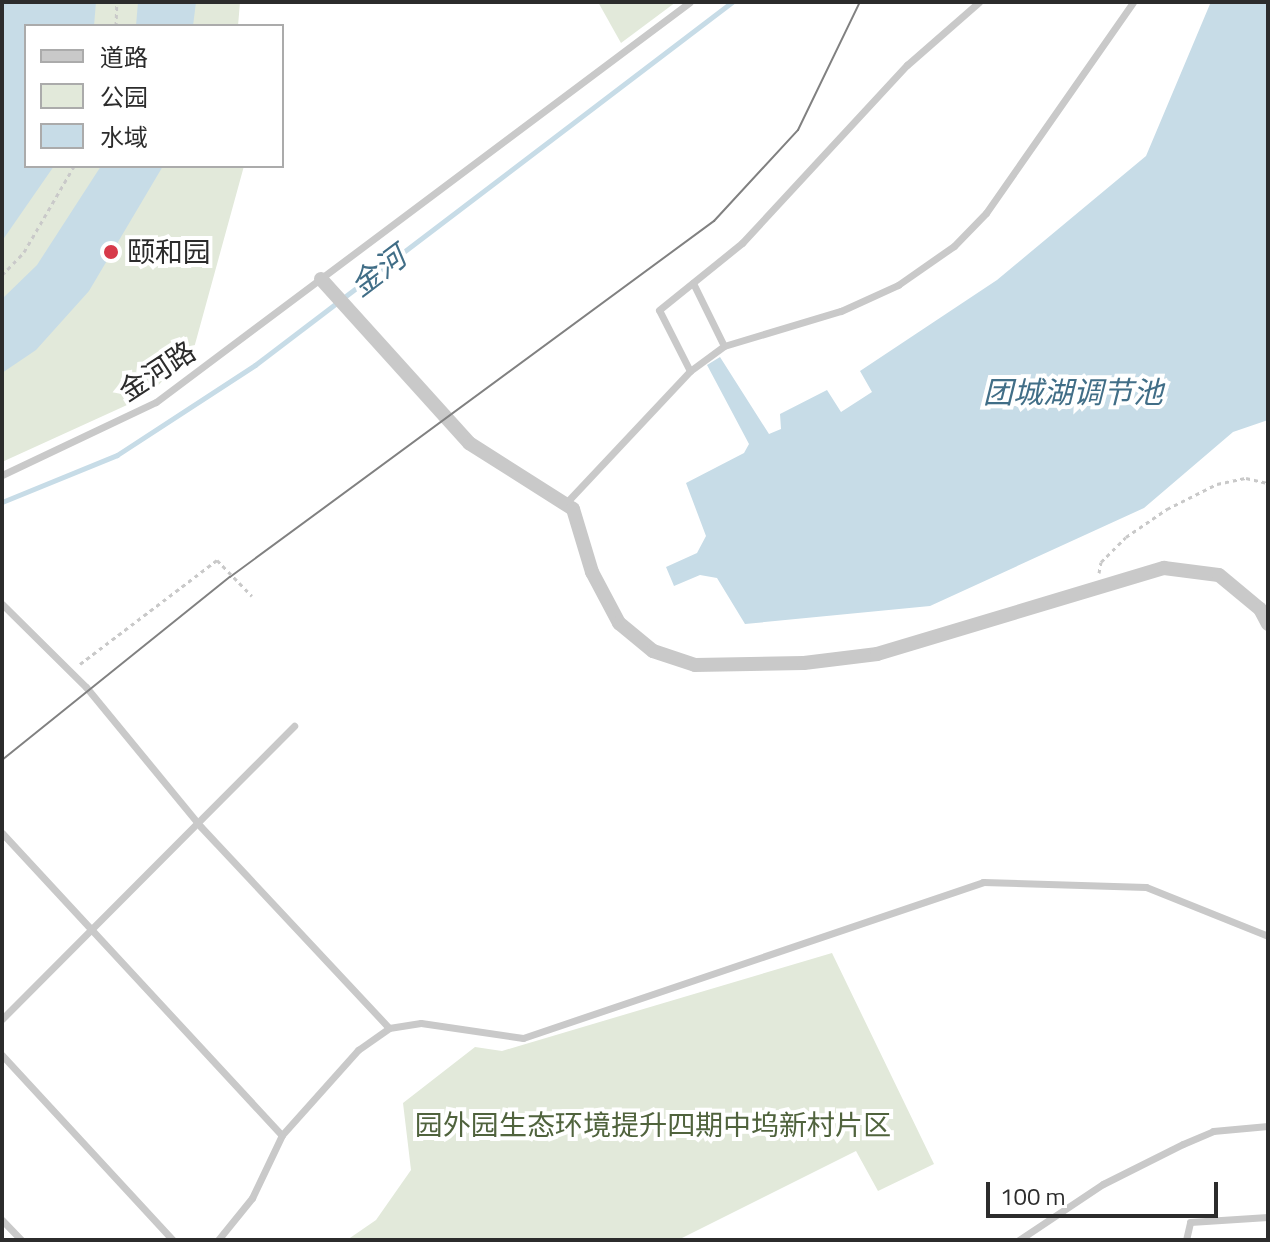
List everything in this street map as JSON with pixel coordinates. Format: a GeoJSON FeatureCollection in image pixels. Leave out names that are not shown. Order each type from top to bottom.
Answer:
{"type":"FeatureCollection","features":[{"type":"Feature","properties":{"kind":"street"},"geometry":{"type":"LineString","coordinates":[[326,284],[469,443],[566,503],[619,623],[653,651],[695,665],[804,663],[877,654],[1164,568],[1219,575],[1260,609],[1268,624]]}},
{"type":"Feature","properties":{"kind":"lane","name":"金河路"},"geometry":{"type":"LineString","coordinates":[[2,475],[156,402],[326,284],[690,2]]}},
{"type":"Feature","properties":{"kind":"lane"},"geometry":{"type":"LineString","coordinates":[[690,371],[659,310],[742,243],[907,65],[979,2]]}},
{"type":"Feature","properties":{"kind":"lane"},"geometry":{"type":"LineString","coordinates":[[566,503],[690,371],[724,346],[841,311],[898,285],[954,246],[986,213],[1133,2]]}},
{"type":"Feature","properties":{"kind":"lane"},"geometry":{"type":"LineString","coordinates":[[693,283],[724,346]]}},
{"type":"Feature","properties":{"kind":"lane"},"geometry":{"type":"LineString","coordinates":[[2,604],[71,671],[201,827],[389,1028]]}},
{"type":"Feature","properties":{"kind":"lane"},"geometry":{"type":"LineString","coordinates":[[2,1019],[201,827],[294,726]]}},
{"type":"Feature","properties":{"kind":"lane"},"geometry":{"type":"LineString","coordinates":[[2,833],[282,1135]]}},
{"type":"Feature","properties":{"kind":"lane"},"geometry":{"type":"LineString","coordinates":[[218,1240],[252,1198],[282,1135],[358,1050],[389,1028],[421,1023],[523,1038],[983,882],[1146,887],[1268,936]]}},
{"type":"Feature","properties":{"kind":"lane"},"geometry":{"type":"LineString","coordinates":[[2,1055],[173,1240]]}},
{"type":"Feature","properties":{"kind":"lane"},"geometry":{"type":"LineString","coordinates":[[1019,1240],[1103,1184],[1183,1144],[1213,1131],[1268,1126]]}},
{"type":"Feature","properties":{"kind":"lane"},"geometry":{"type":"LineString","coordinates":[[1186,1240],[1190,1222],[1268,1217]]}},
{"type":"Feature","properties":{"kind":"lane"},"geometry":{"type":"LineString","coordinates":[[2,1220],[21,1240]]}},
{"type":"Feature","properties":{"kind":"path"},"geometry":{"type":"LineString","coordinates":[[116,24],[117,2]]}},
{"type":"Feature","properties":{"kind":"path"},"geometry":{"type":"LineString","coordinates":[[2,275],[24,252],[73,168]]}},
{"type":"Feature","properties":{"kind":"path"},"geometry":{"type":"LineString","coordinates":[[1096,589],[1101,562],[1167,509],[1217,484],[1246,478],[1268,483]]}},
{"type":"Feature","properties":{"kind":"path"},"geometry":{"type":"LineString","coordinates":[[71,671],[217,560],[252,596]]}},
{"type":"Feature","properties":{"kind":"green space","name":"颐和园"},"geometry":{"type":"Polygon","coordinates":[[[2,2],[240,2],[238,24],[24,24],[24,168],[243,168],[194,348],[149,395],[2,462],[2,2]]]}},
{"type":"Feature","properties":{"kind":"green space"},"geometry":{"type":"Polygon","coordinates":[[[598,2],[676,2],[621,43],[598,2]]]}},
{"type":"Feature","properties":{"kind":"green space","name":"园外园生态环境提升四期中坞新村片区"},"geometry":{"type":"Polygon","coordinates":[[[832,953],[934,1164],[878,1191],[856,1151],[678,1240],[347,1240],[376,1220],[411,1170],[403,1103],[475,1047],[502,1051],[832,953]]]}},
{"type":"Feature","properties":{"kind":"water"},"geometry":{"type":"Polygon","coordinates":[[[2,2],[96,2],[94,24],[24,24],[24,168],[53,168],[2,241],[2,2]]]}},
{"type":"Feature","properties":{"kind":"water"},"geometry":{"type":"Polygon","coordinates":[[[138,2],[196,2],[193,24],[136,24],[138,2]]]}},
{"type":"Feature","properties":{"kind":"water","name":"团城湖调节池"},"geometry":{"type":"Polygon","coordinates":[[[1268,2],[1268,420],[1233,432],[1144,508],[930,606],[745,624],[717,578],[700,575],[674,586],[666,567],[697,553],[706,536],[686,483],[744,453],[749,444],[707,365],[720,357],[769,434],[781,429],[780,414],[827,390],[841,412],[872,392],[860,371],[997,280],[1146,156],[1210,4],[1268,2]]]}},
{"type":"Feature","properties":{"kind":"water"},"geometry":{"type":"Polygon","coordinates":[[[100,168],[162,168],[89,291],[36,350],[2,373],[2,299],[37,265],[100,168]]]}},
{"type":"Feature","properties":{"kind":"waterway","name":"金河"},"geometry":{"type":"LineString","coordinates":[[2,502],[117,455],[255,365],[732,2]]}},
{"type":"Feature","properties":{"kind":"tram line"},"geometry":{"type":"LineString","coordinates":[[2,760],[230,577],[714,221],[798,130],[860,2]]}},
{"type":"Feature","properties":{"kind":"place","name":"颐和园"},"geometry":{"type":"Point","coordinates":[111,252]}}]}
